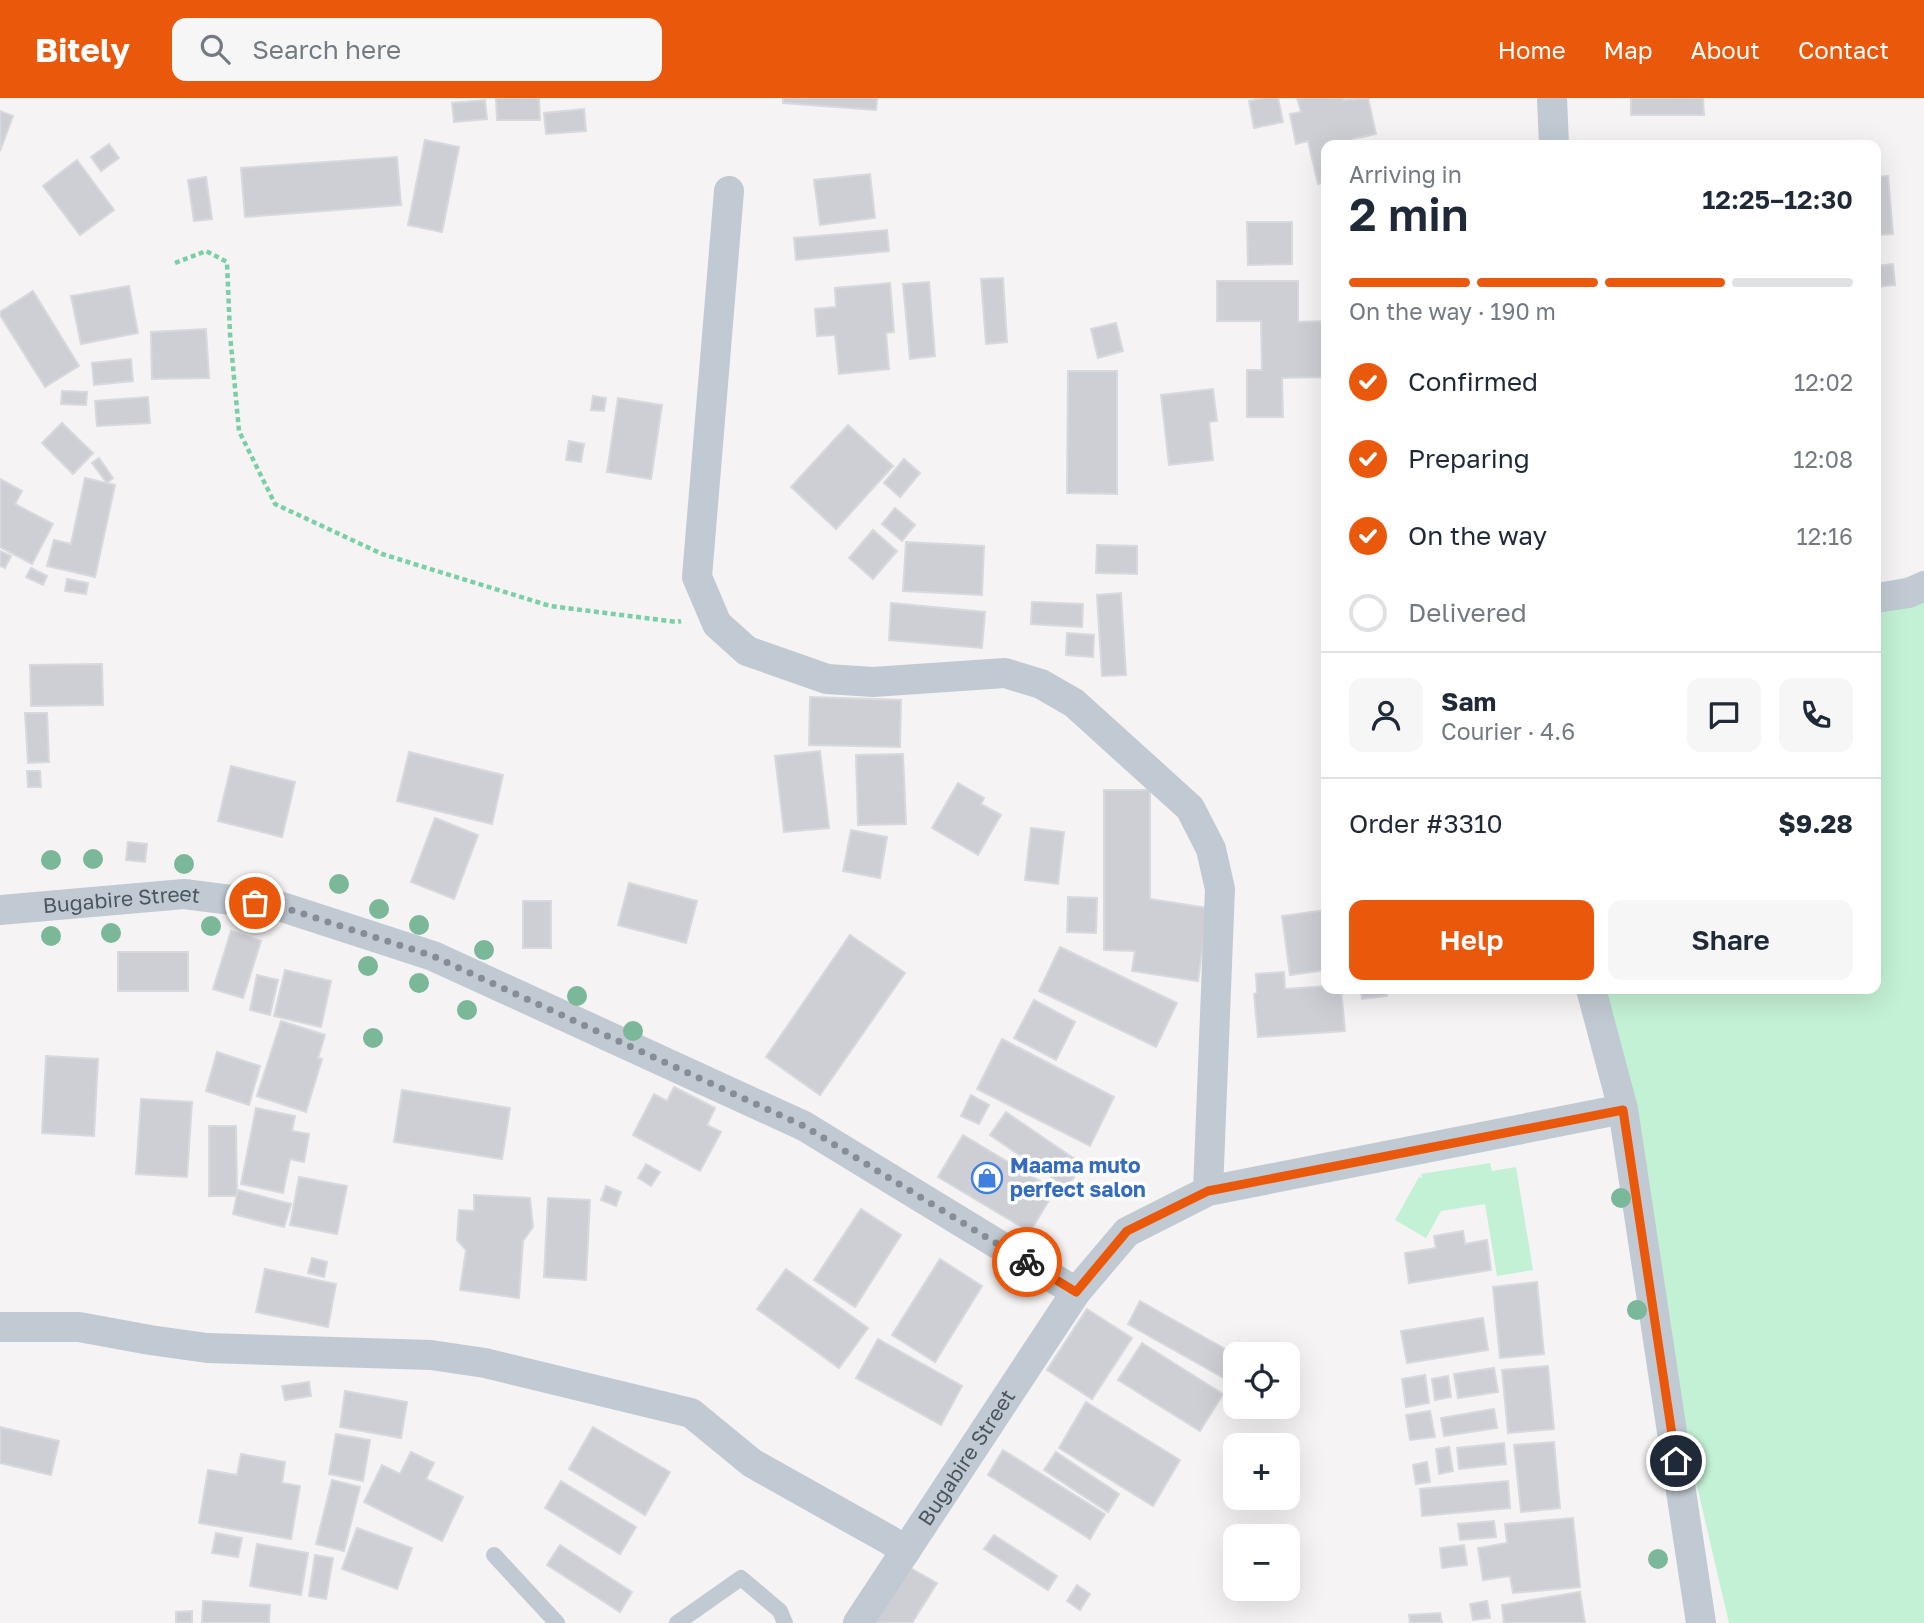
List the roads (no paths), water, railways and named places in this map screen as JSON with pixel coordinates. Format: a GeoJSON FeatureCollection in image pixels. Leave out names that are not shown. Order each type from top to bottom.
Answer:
{"type":"FeatureCollection","features":[{"type":"Feature","properties":{"kind":"street"},"geometry":{"type":"LineString","coordinates":[[1552,98],[1554,140]]}},
{"type":"Feature","properties":{"kind":"street"},"geometry":{"type":"LineString","coordinates":[[729,191],[697,577],[717,624],[747,651],[827,679],[873,682],[1005,673],[1041,684],[1074,704],[1190,808],[1211,849],[1220,889],[1208,1191]]}},
{"type":"Feature","properties":{"kind":"street"},"geometry":{"type":"LineString","coordinates":[[1881,596],[1909,593],[1924,586]]}},
{"type":"Feature","properties":{"kind":"street","name":"Bugabire Street"},"geometry":{"type":"LineString","coordinates":[[0,910],[184,894],[279,906],[433,956],[804,1126],[1076,1292]]}},
{"type":"Feature","properties":{"kind":"street"},"geometry":{"type":"LineString","coordinates":[[1592,994],[1623,1110],[1701,1623]]}},
{"type":"Feature","properties":{"kind":"street","name":"Bugabire Street"},"geometry":{"type":"LineString","coordinates":[[858,1623],[1076,1292],[1127,1231],[1208,1191],[1623,1110]]}},
{"type":"Feature","properties":{"kind":"street"},"geometry":{"type":"LineString","coordinates":[[0,1327],[79,1327],[207,1348],[431,1355],[485,1363],[691,1413],[752,1463],[891,1541],[905,1552]]}},
{"type":"Feature","properties":{"kind":"lane"},"geometry":{"type":"LineString","coordinates":[[494,1555],[557,1623]]}},
{"type":"Feature","properties":{"kind":"lane"},"geometry":{"type":"LineString","coordinates":[[677,1623],[741,1578],[780,1611],[785,1623]]}},
{"type":"Feature","properties":{"kind":"place","name":"Maama muto perfect salon"},"geometry":{"type":"Point","coordinates":[987,1178]}}]}
